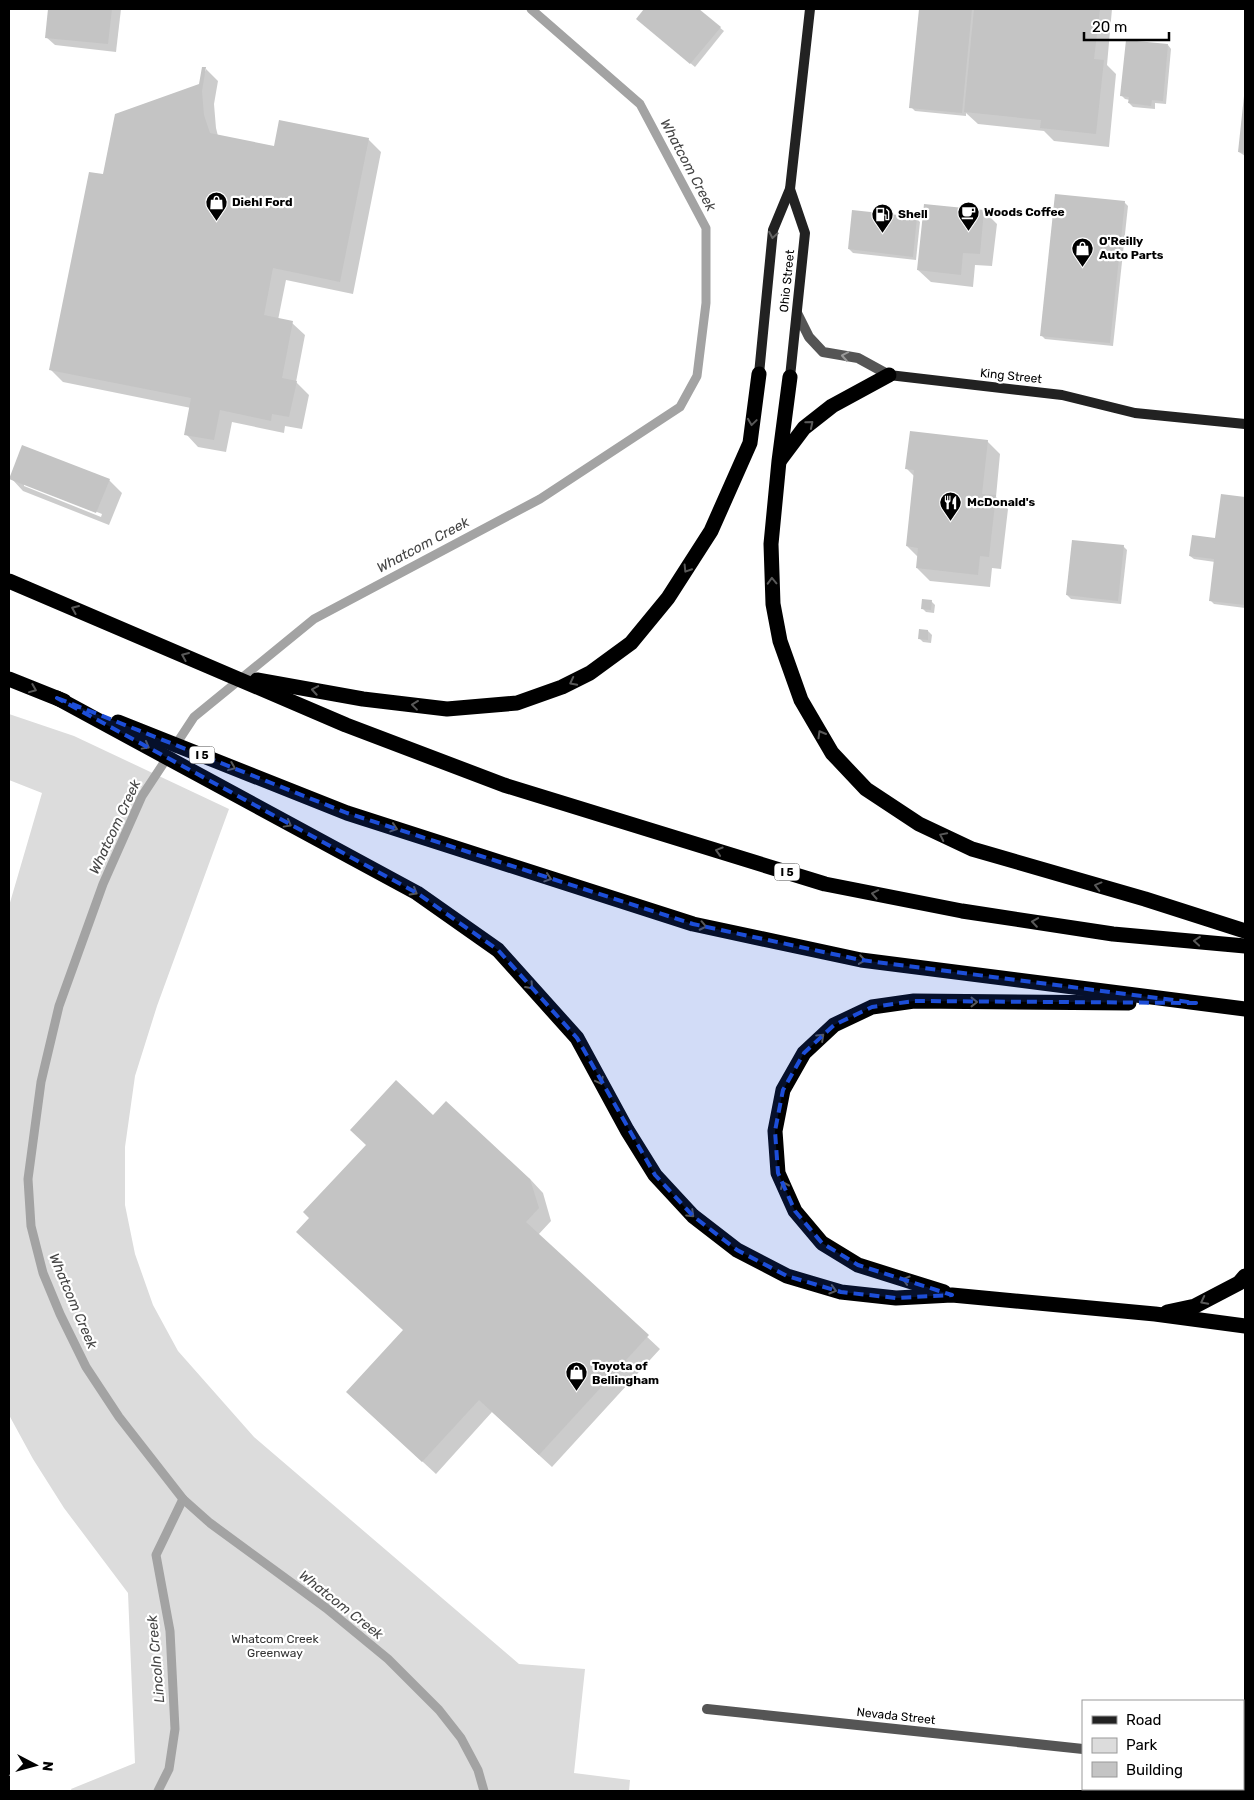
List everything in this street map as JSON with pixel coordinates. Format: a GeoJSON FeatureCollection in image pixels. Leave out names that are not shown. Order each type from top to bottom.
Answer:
{"type":"FeatureCollection","features":[{"type":"Feature","properties":{"kind":"highway"},"geometry":{"type":"LineString","coordinates":[[230,675],[363,699],[447,709],[517,703],[562,687],[590,673],[631,642],[668,598],[711,531],[750,443],[759,374]]}},
{"type":"Feature","properties":{"kind":"highway"},"geometry":{"type":"LineString","coordinates":[[779,461],[804,428],[832,406],[889,375]]}},
{"type":"Feature","properties":{"kind":"highway"},"geometry":{"type":"LineString","coordinates":[[790,377],[771,544],[773,604],[780,640],[801,700],[832,753],[866,789],[920,824],[972,849],[1245,930]]}},
{"type":"Feature","properties":{"kind":"highway","name":"I 5"},"geometry":{"type":"LineString","coordinates":[[9,581],[346,725],[504,785],[825,884],[962,911],[1084,930],[1245,946]]}},
{"type":"Feature","properties":{"kind":"highway","name":"I 5"},"geometry":{"type":"LineString","coordinates":[[9,679],[348,812],[693,924],[861,960],[1244,1009]]}},
{"type":"Feature","properties":{"kind":"highway"},"geometry":{"type":"LineString","coordinates":[[57,698],[417,893],[498,950],[577,1038],[627,1130],[655,1175],[692,1216],[737,1250],[787,1276],[841,1292],[896,1298],[952,1294],[1155,1314],[1245,1326]]}},
{"type":"Feature","properties":{"kind":"highway"},"geometry":{"type":"LineString","coordinates":[[952,1294],[858,1265],[822,1243],[795,1212],[778,1173],[775,1131],[783,1090],[804,1053],[834,1025],[872,1007],[914,1001],[1196,1003]]}},
{"type":"Feature","properties":{"kind":"highway"},"geometry":{"type":"LineString","coordinates":[[1155,1314],[1195,1306],[1239,1283],[1245,1276]]}},
{"type":"Feature","properties":{"kind":"main road","name":"Ohio Street"},"geometry":{"type":"LineString","coordinates":[[759,374],[773,230],[790,189],[810,9]]}},
{"type":"Feature","properties":{"kind":"main road","name":"Ohio Street"},"geometry":{"type":"LineString","coordinates":[[790,189],[804,233],[790,377]]}},
{"type":"Feature","properties":{"kind":"main road","name":"King Street"},"geometry":{"type":"LineString","coordinates":[[889,375],[1062,395],[1134,413],[1245,424]]}},
{"type":"Feature","properties":{"kind":"street","name":"King Street"},"geometry":{"type":"LineString","coordinates":[[797,313],[809,337],[823,352],[858,358],[889,375]]}},
{"type":"Feature","properties":{"kind":"street","name":"Nevada Street"},"geometry":{"type":"LineString","coordinates":[[707,1709],[1082,1749]]}},
{"type":"Feature","properties":{"kind":"highlighted area"},"geometry":{"type":"Polygon","coordinates":[[[57,698],[347,813],[693,924],[861,960],[1196,1003],[914,1001],[872,1007],[834,1025],[804,1053],[783,1090],[775,1131],[778,1173],[795,1211],[822,1243],[858,1265],[952,1295],[896,1298],[841,1292],[787,1276],[737,1250],[693,1216],[655,1175],[577,1038],[498,950],[417,893],[57,698]]]}},
{"type":"Feature","properties":{"kind":"green space","name":"Whatcom Creek Greenway"},"geometry":{"type":"Polygon","coordinates":[[[9,714],[74,736],[229,809],[157,1006],[135,1076],[125,1147],[125,1205],[135,1254],[153,1305],[178,1351],[254,1437],[519,1664],[585,1669],[574,1773],[630,1780],[629,1791],[72,1791],[71,1789],[135,1763],[128,1593],[64,1508],[33,1459],[9,1415],[9,906],[42,793],[9,780],[9,714]]]}},
{"type":"Feature","properties":{"kind":"building"},"geometry":{"type":"Polygon","coordinates":[[[48,9],[112,9],[108,44],[45,38],[48,9]]]}},
{"type":"Feature","properties":{"kind":"building"},"geometry":{"type":"Polygon","coordinates":[[[644,9],[699,9],[721,27],[690,64],[636,19],[644,9]]]}},
{"type":"Feature","properties":{"kind":"building"},"geometry":{"type":"Polygon","coordinates":[[[919,9],[972,9],[962,113],[909,108],[919,9]]]}},
{"type":"Feature","properties":{"kind":"building"},"geometry":{"type":"Polygon","coordinates":[[[974,9],[1100,9],[1094,59],[1104,60],[1096,134],[1040,128],[1041,120],[964,112],[974,9]]]}},
{"type":"Feature","properties":{"kind":"building"},"geometry":{"type":"Polygon","coordinates":[[[1126,40],[1168,44],[1163,101],[1152,100],[1151,106],[1128,103],[1129,97],[1120,96],[1126,40]]]}},
{"type":"Feature","properties":{"kind":"building","name":"Diehl Ford"},"geometry":{"type":"Polygon","coordinates":[[[202,67],[206,67],[202,91],[204,115],[210,133],[274,146],[279,120],[369,138],[340,282],[273,268],[264,315],[293,321],[282,378],[297,381],[289,417],[272,414],[271,421],[220,410],[214,440],[184,435],[191,398],[49,370],[89,172],[103,174],[115,114],[199,84],[202,67]]]}},
{"type":"Feature","properties":{"kind":"building"},"geometry":{"type":"Polygon","coordinates":[[[1245,96],[1245,153],[1238,152],[1245,96]]]}},
{"type":"Feature","properties":{"kind":"building","name":"O'Reilly Auto Parts"},"geometry":{"type":"Polygon","coordinates":[[[1055,194],[1125,201],[1110,343],[1040,336],[1055,194]]]}},
{"type":"Feature","properties":{"kind":"building"},"geometry":{"type":"Polygon","coordinates":[[[924,204],[984,210],[980,254],[963,253],[961,275],[917,270],[924,204]]]}},
{"type":"Feature","properties":{"kind":"building","name":"Shell"},"geometry":{"type":"Polygon","coordinates":[[[852,210],[917,217],[913,257],[848,249],[852,210]]]}},
{"type":"Feature","properties":{"kind":"building","name":"McDonald's"},"geometry":{"type":"Polygon","coordinates":[[[910,431],[988,440],[982,494],[996,495],[989,557],[980,556],[978,575],[916,568],[918,548],[906,546],[914,470],[905,469],[910,431]]]}},
{"type":"Feature","properties":{"kind":"building"},"geometry":{"type":"Polygon","coordinates":[[[22,445],[110,479],[96,513],[9,479],[22,445]]]}},
{"type":"Feature","properties":{"kind":"building"},"geometry":{"type":"Polygon","coordinates":[[[1221,494],[1245,497],[1245,605],[1209,601],[1214,559],[1189,556],[1192,535],[1215,538],[1221,494]]]}},
{"type":"Feature","properties":{"kind":"building"},"geometry":{"type":"Polygon","coordinates":[[[1072,540],[1124,545],[1118,601],[1066,595],[1072,540]]]}},
{"type":"Feature","properties":{"kind":"building"},"geometry":{"type":"Polygon","coordinates":[[[922,599],[932,600],[931,610],[921,609],[922,599]]]}},
{"type":"Feature","properties":{"kind":"building"},"geometry":{"type":"Polygon","coordinates":[[[919,629],[928,630],[928,640],[918,639],[919,629]]]}},
{"type":"Feature","properties":{"kind":"building"},"geometry":{"type":"Polygon","coordinates":[[[396,1080],[433,1115],[446,1101],[530,1179],[539,1208],[526,1222],[649,1335],[539,1455],[479,1400],[422,1462],[346,1392],[403,1330],[296,1232],[309,1218],[303,1212],[366,1145],[350,1130],[396,1080]]]}},
{"type":"Feature","properties":{"kind":"waterway","name":"Whatcom Creek"},"geometry":{"type":"LineString","coordinates":[[484,1791],[478,1770],[461,1738],[439,1710],[388,1659],[326,1608],[210,1523],[183,1499],[119,1417],[86,1367],[60,1314],[43,1273],[31,1226],[28,1179],[41,1082],[59,1006],[103,884],[142,796],[194,717],[314,619],[540,499],[680,407],[697,376],[706,303],[706,228],[640,104],[531,9]]}},
{"type":"Feature","properties":{"kind":"waterway","name":"Lincoln Creek"},"geometry":{"type":"LineString","coordinates":[[158,1791],[169,1769],[175,1729],[170,1631],[156,1555],[183,1499]]}},
{"type":"Feature","properties":{"kind":"place","name":"Diehl Ford"},"geometry":{"type":"Point","coordinates":[216,221]}},
{"type":"Feature","properties":{"kind":"place","name":"Woods Coffee"},"geometry":{"type":"Point","coordinates":[968,231]}},
{"type":"Feature","properties":{"kind":"place","name":"Shell"},"geometry":{"type":"Point","coordinates":[882,233]}},
{"type":"Feature","properties":{"kind":"place","name":"O'Reilly Auto Parts"},"geometry":{"type":"Point","coordinates":[1083,267]}},
{"type":"Feature","properties":{"kind":"place","name":"McDonald's"},"geometry":{"type":"Point","coordinates":[951,521]}},
{"type":"Feature","properties":{"kind":"place","name":"Toyota of Bellingham"},"geometry":{"type":"Point","coordinates":[576,1392]}}]}
